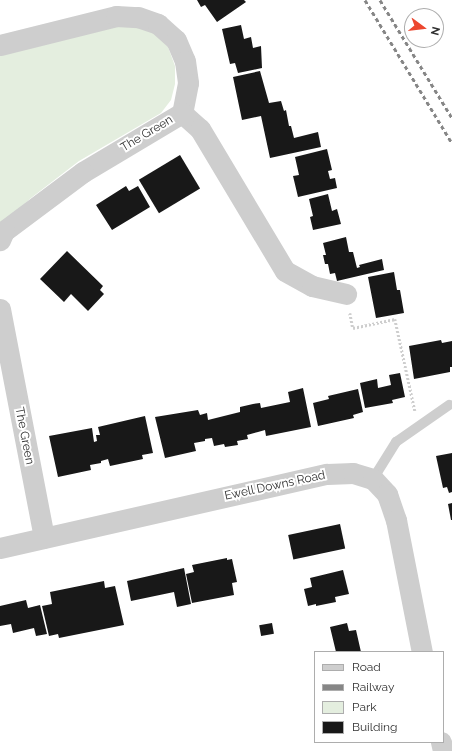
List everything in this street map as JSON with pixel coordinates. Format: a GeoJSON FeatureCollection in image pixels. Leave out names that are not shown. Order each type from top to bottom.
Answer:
{"type":"FeatureCollection","features":[{"type":"Feature","properties":{"kind":"street","name":"The Green"},"geometry":{"type":"LineString","coordinates":[[0,46],[110,17],[138,17],[158,24],[176,40],[185,60],[188,83],[182,113],[83,172],[4,231],[0,240]]}},
{"type":"Feature","properties":{"kind":"street"},"geometry":{"type":"LineString","coordinates":[[182,113],[200,129],[285,271],[312,286],[346,294]]}},
{"type":"Feature","properties":{"kind":"street","name":"The Green"},"geometry":{"type":"LineString","coordinates":[[0,310],[44,538]]}},
{"type":"Feature","properties":{"kind":"street","name":"Ewell Downs Road"},"geometry":{"type":"LineString","coordinates":[[0,548],[327,474],[353,473],[373,479]]}},
{"type":"Feature","properties":{"kind":"street"},"geometry":{"type":"LineString","coordinates":[[373,479],[387,494],[396,520],[422,651]]}},
{"type":"Feature","properties":{"kind":"lane"},"geometry":{"type":"LineString","coordinates":[[373,479],[396,442],[449,405]]}},
{"type":"Feature","properties":{"kind":"path"},"geometry":{"type":"LineString","coordinates":[[346,294],[353,328],[395,319],[418,426]]}},
{"type":"Feature","properties":{"kind":"green space"},"geometry":{"type":"Polygon","coordinates":[[[114,25],[137,25],[155,32],[168,47],[175,66],[175,84],[171,100],[161,113],[79,161],[31,198],[0,226],[0,54],[114,25]]]}},
{"type":"Feature","properties":{"kind":"building"},"geometry":{"type":"Polygon","coordinates":[[[197,0],[244,0],[246,2],[217,22],[205,5],[201,7],[197,0]]]}},
{"type":"Feature","properties":{"kind":"building"},"geometry":{"type":"Polygon","coordinates":[[[241,25],[244,39],[251,37],[253,48],[261,46],[262,68],[238,73],[235,63],[230,64],[222,29],[241,25]]]}},
{"type":"Feature","properties":{"kind":"building"},"geometry":{"type":"Polygon","coordinates":[[[260,71],[269,103],[281,101],[284,111],[286,110],[289,126],[291,126],[294,138],[318,132],[321,147],[270,158],[261,116],[242,120],[233,77],[260,71]]]}},
{"type":"Feature","properties":{"kind":"building"},"geometry":{"type":"Polygon","coordinates":[[[327,149],[332,170],[328,171],[330,179],[335,178],[337,188],[298,197],[293,176],[299,175],[295,157],[327,149]]]}},
{"type":"Feature","properties":{"kind":"building"},"geometry":{"type":"Polygon","coordinates":[[[180,155],[200,188],[159,213],[139,180],[180,155]]]}},
{"type":"Feature","properties":{"kind":"building"},"geometry":{"type":"Polygon","coordinates":[[[126,186],[129,191],[138,186],[150,207],[112,230],[96,205],[126,186]]]}},
{"type":"Feature","properties":{"kind":"building"},"geometry":{"type":"Polygon","coordinates":[[[328,194],[332,211],[337,209],[341,224],[313,230],[310,217],[313,216],[309,199],[328,194]]]}},
{"type":"Feature","properties":{"kind":"building"},"geometry":{"type":"Polygon","coordinates":[[[346,237],[349,252],[353,252],[357,268],[360,267],[359,265],[382,259],[384,270],[337,281],[335,273],[330,274],[328,264],[325,264],[323,255],[326,255],[323,243],[346,237]]]}},
{"type":"Feature","properties":{"kind":"building"},"geometry":{"type":"Polygon","coordinates":[[[67,251],[103,286],[100,290],[104,294],[88,311],[71,294],[64,302],[40,279],[67,251]]]}},
{"type":"Feature","properties":{"kind":"building"},"geometry":{"type":"Polygon","coordinates":[[[394,272],[397,290],[400,290],[404,313],[376,318],[368,277],[394,272]]]}},
{"type":"Feature","properties":{"kind":"building"},"geometry":{"type":"Polygon","coordinates":[[[441,340],[442,343],[452,341],[452,367],[450,367],[450,372],[414,379],[409,346],[441,340]]]}},
{"type":"Feature","properties":{"kind":"building"},"geometry":{"type":"Polygon","coordinates":[[[400,373],[405,397],[392,400],[393,403],[365,408],[360,383],[377,379],[378,388],[391,385],[389,375],[400,373]]]}},
{"type":"Feature","properties":{"kind":"building"},"geometry":{"type":"Polygon","coordinates":[[[303,388],[311,427],[266,436],[265,430],[247,435],[248,439],[237,441],[238,445],[225,447],[224,444],[214,446],[212,438],[205,439],[205,441],[194,443],[196,451],[165,458],[155,417],[198,410],[200,415],[207,413],[208,420],[240,412],[240,407],[253,404],[260,403],[261,408],[290,402],[288,392],[303,388]]]}},
{"type":"Feature","properties":{"kind":"building"},"geometry":{"type":"Polygon","coordinates":[[[358,389],[363,412],[353,415],[354,418],[318,426],[313,403],[329,399],[328,396],[358,389]]]}},
{"type":"Feature","properties":{"kind":"building"},"geometry":{"type":"Polygon","coordinates":[[[145,416],[153,453],[142,455],[143,459],[110,466],[108,459],[101,461],[101,463],[90,465],[91,470],[58,477],[49,436],[92,428],[94,442],[97,441],[96,435],[100,435],[98,427],[145,416]]]}},
{"type":"Feature","properties":{"kind":"building"},"geometry":{"type":"Polygon","coordinates":[[[452,453],[452,492],[449,493],[447,487],[443,488],[436,456],[452,453]]]}},
{"type":"Feature","properties":{"kind":"building"},"geometry":{"type":"Polygon","coordinates":[[[452,503],[452,520],[451,520],[448,504],[452,503]]]}},
{"type":"Feature","properties":{"kind":"building"},"geometry":{"type":"Polygon","coordinates":[[[340,524],[345,548],[293,559],[288,535],[340,524]]]}},
{"type":"Feature","properties":{"kind":"building"},"geometry":{"type":"Polygon","coordinates":[[[227,558],[227,560],[232,559],[237,582],[232,583],[234,595],[192,603],[186,574],[194,572],[192,565],[227,558]]]}},
{"type":"Feature","properties":{"kind":"building"},"geometry":{"type":"Polygon","coordinates":[[[184,568],[191,604],[177,607],[174,592],[131,601],[127,581],[184,568]]]}},
{"type":"Feature","properties":{"kind":"building"},"geometry":{"type":"Polygon","coordinates":[[[343,570],[349,594],[335,597],[336,602],[308,606],[304,589],[312,587],[310,578],[343,570]]]}},
{"type":"Feature","properties":{"kind":"building"},"geometry":{"type":"Polygon","coordinates":[[[104,581],[105,588],[115,586],[124,625],[59,638],[58,634],[49,636],[42,606],[52,604],[50,592],[104,581]]]}},
{"type":"Feature","properties":{"kind":"building"},"geometry":{"type":"Polygon","coordinates":[[[26,600],[28,608],[40,605],[47,634],[36,636],[34,628],[13,633],[11,624],[0,626],[0,606],[26,600]]]}},
{"type":"Feature","properties":{"kind":"building"},"geometry":{"type":"Polygon","coordinates":[[[272,623],[274,634],[261,636],[259,625],[272,623]]]}},
{"type":"Feature","properties":{"kind":"building"},"geometry":{"type":"Polygon","coordinates":[[[347,623],[349,631],[356,630],[361,651],[336,651],[330,627],[347,623]]]}},
{"type":"Feature","properties":{"kind":"railway"},"geometry":{"type":"LineString","coordinates":[[365,0],[452,143]]}},
{"type":"Feature","properties":{"kind":"railway"},"geometry":{"type":"LineString","coordinates":[[380,0],[452,118]]}}]}
